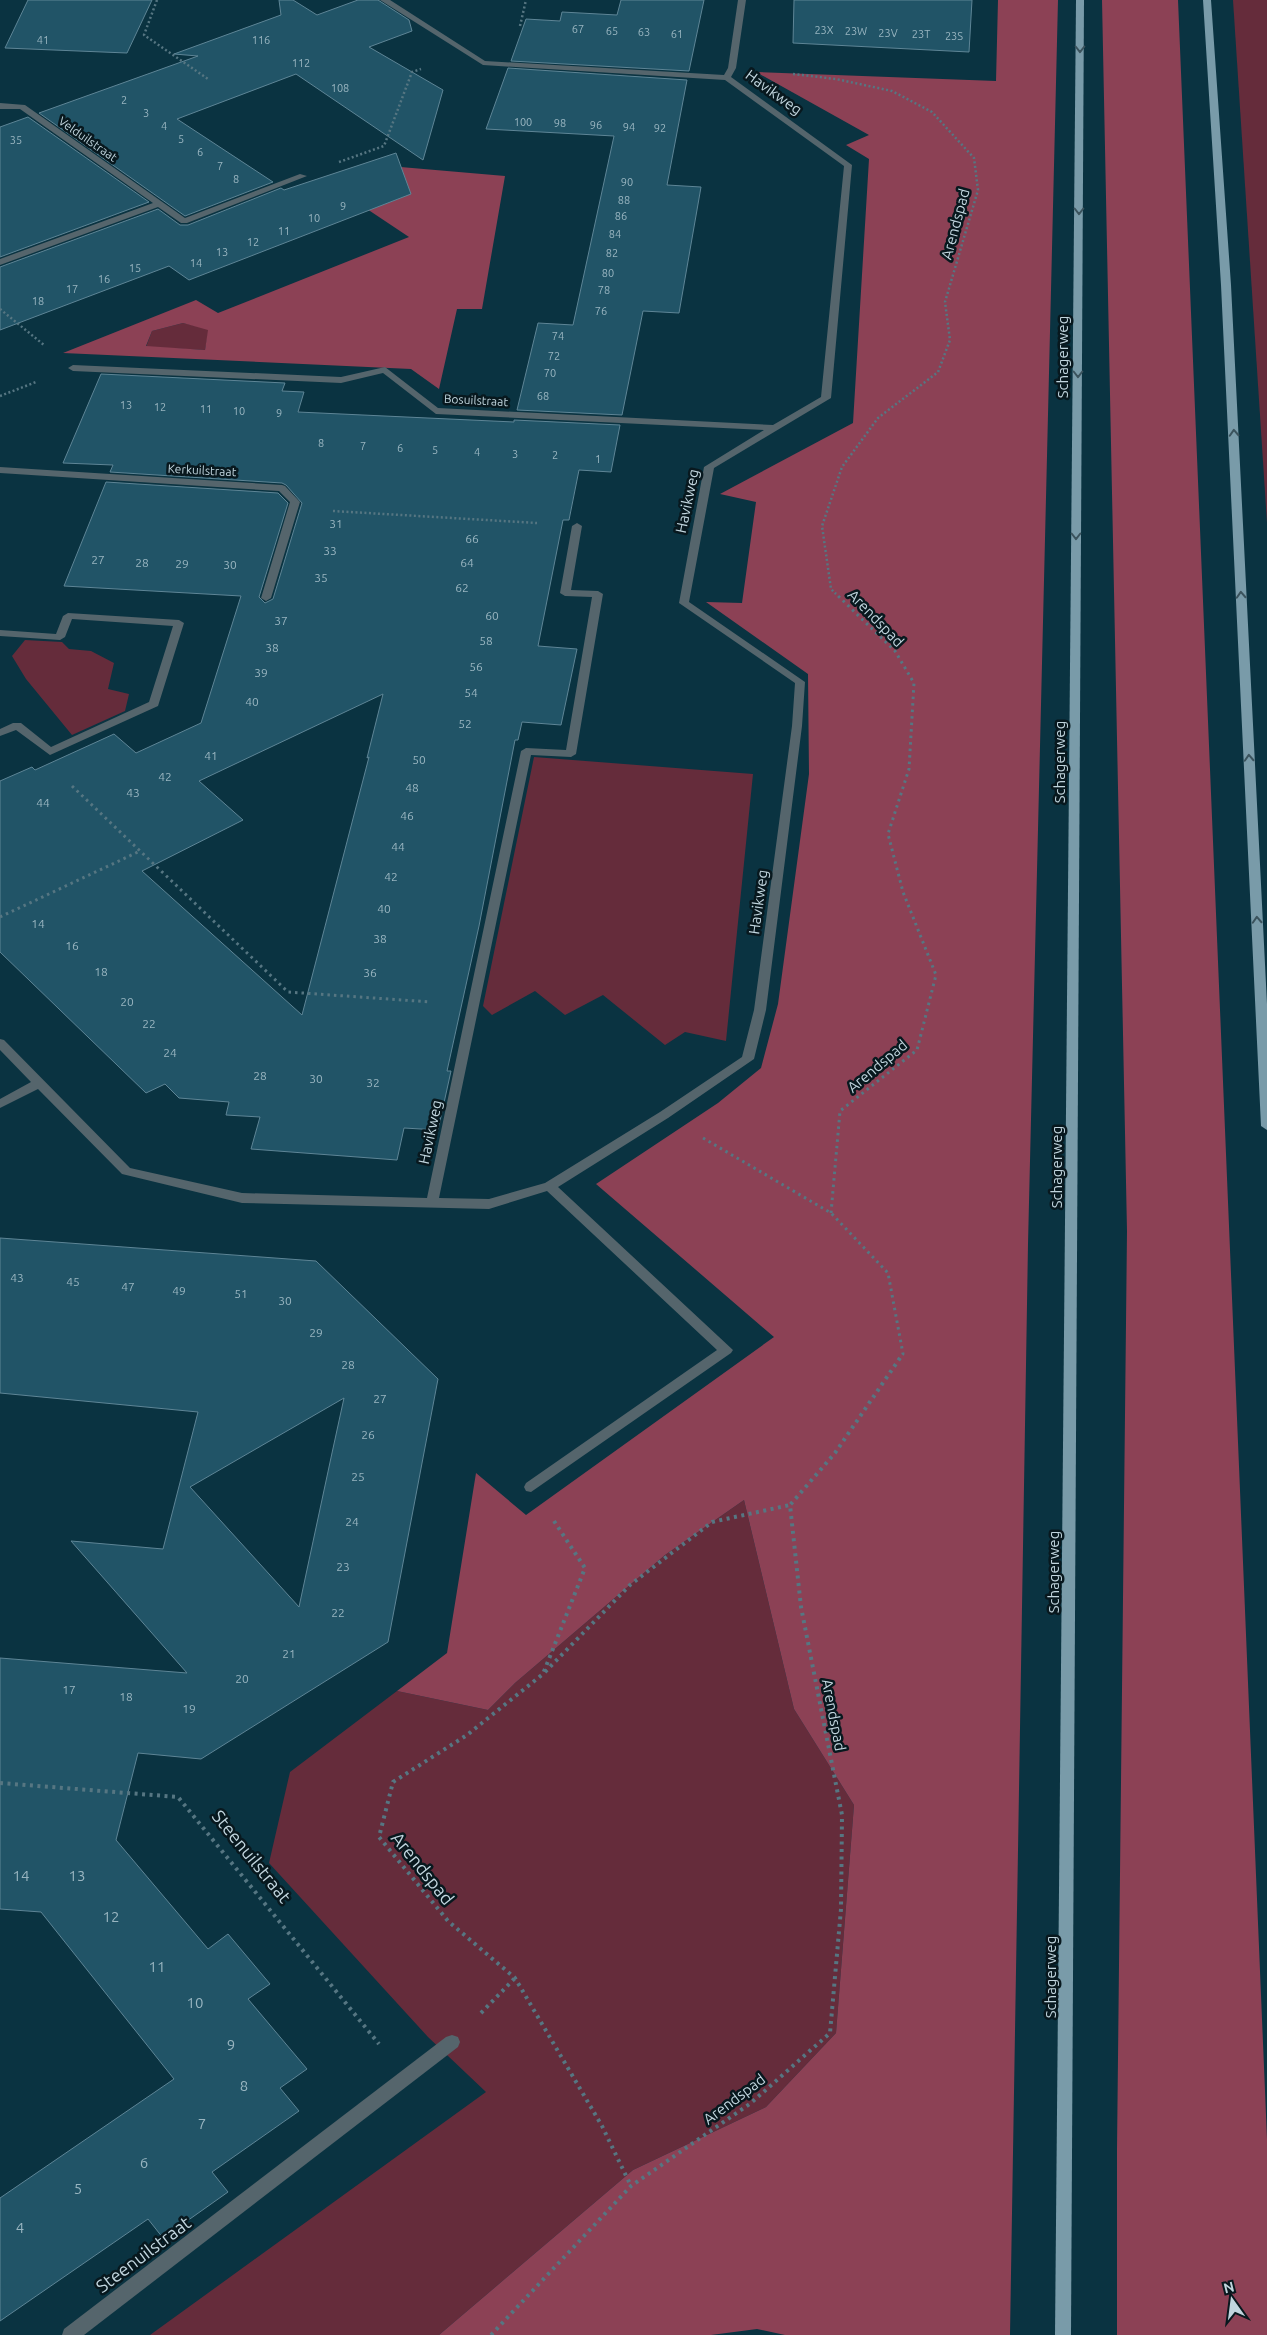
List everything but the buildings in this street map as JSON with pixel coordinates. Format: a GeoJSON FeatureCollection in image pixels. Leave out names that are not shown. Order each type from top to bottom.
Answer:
{"type":"FeatureCollection","features":[{"type":"Feature","properties":{"kind":"main road","name":"Schagerweg"},"geometry":{"type":"LineString","coordinates":[[1063,2335],[1080,0]]}},
{"type":"Feature","properties":{"kind":"main road"},"geometry":{"type":"LineString","coordinates":[[1207,0],[1226,285],[1267,1126]]}},
{"type":"Feature","properties":{"kind":"street","name":"Havikweg"},"geometry":{"type":"LineString","coordinates":[[0,1043],[126,1171],[242,1198],[432,1203],[489,1204],[549,1186],[664,1115],[748,1059],[760,1010],[797,726],[800,682],[684,603],[709,467],[826,398],[848,165],[729,73],[483,63],[384,0]]}},
{"type":"Feature","properties":{"kind":"street"},"geometry":{"type":"LineString","coordinates":[[729,73],[742,0]]}},
{"type":"Feature","properties":{"kind":"street","name":"Velduilstraat"},"geometry":{"type":"LineString","coordinates":[[0,106],[22,107],[184,222],[303,176]]}},
{"type":"Feature","properties":{"kind":"street"},"geometry":{"type":"LineString","coordinates":[[0,262],[158,204]]}},
{"type":"Feature","properties":{"kind":"street","name":"Bosuilstraat"},"geometry":{"type":"LineString","coordinates":[[73,368],[341,380],[385,370],[436,411],[774,428]]}},
{"type":"Feature","properties":{"kind":"street","name":"Kerkuilstraat"},"geometry":{"type":"LineString","coordinates":[[0,470],[282,488],[295,502],[293,508]]}},
{"type":"Feature","properties":{"kind":"street"},"geometry":{"type":"LineString","coordinates":[[266,598],[293,508]]}},
{"type":"Feature","properties":{"kind":"street","name":"Havikweg"},"geometry":{"type":"LineString","coordinates":[[432,1203],[526,750],[571,754],[598,594],[566,592],[577,526]]}},
{"type":"Feature","properties":{"kind":"street"},"geometry":{"type":"LineString","coordinates":[[0,633],[60,637],[68,616],[179,623],[154,704],[50,752],[17,725],[0,733]]}},
{"type":"Feature","properties":{"kind":"street"},"geometry":{"type":"LineString","coordinates":[[0,1104],[40,1083]]}},
{"type":"Feature","properties":{"kind":"street"},"geometry":{"type":"LineString","coordinates":[[531,1487],[726,1350],[549,1186]]}},
{"type":"Feature","properties":{"kind":"street","name":"Steenuilstraat"},"geometry":{"type":"LineString","coordinates":[[70,2335],[452,2042]]}},
{"type":"Feature","properties":{"kind":"path"},"geometry":{"type":"LineString","coordinates":[[157,0],[144,35],[208,79]]}},
{"type":"Feature","properties":{"kind":"path"},"geometry":{"type":"LineString","coordinates":[[303,176],[384,146],[412,72],[468,53]]}},
{"type":"Feature","properties":{"kind":"path","name":"Arendspad"},"geometry":{"type":"LineString","coordinates":[[729,73],[836,79],[892,91],[932,112],[974,158],[978,190],[945,302],[950,340],[938,372],[878,418],[842,467],[822,526],[831,588],[895,650],[914,684],[909,769],[888,834],[903,892],[936,975],[917,1050],[840,1111],[831,1213]]}},
{"type":"Feature","properties":{"kind":"path"},"geometry":{"type":"LineString","coordinates":[[0,309],[73,368]]}},
{"type":"Feature","properties":{"kind":"path"},"geometry":{"type":"LineString","coordinates":[[293,508],[577,526]]}},
{"type":"Feature","properties":{"kind":"path"},"geometry":{"type":"LineString","coordinates":[[50,752],[51,766],[288,992],[472,1005]]}},
{"type":"Feature","properties":{"kind":"path"},"geometry":{"type":"LineString","coordinates":[[0,917],[140,851]]}},
{"type":"Feature","properties":{"kind":"path"},"geometry":{"type":"LineString","coordinates":[[543,1674],[630,1585],[712,1522],[790,1505],[835,1453],[903,1354],[888,1273],[831,1213],[664,1115]]}},
{"type":"Feature","properties":{"kind":"path","name":"Arendspad"},"geometry":{"type":"LineString","coordinates":[[531,1487],[585,1568],[543,1674],[467,1735],[393,1782],[380,1837],[448,1920],[515,1978],[602,2126],[631,2186]]}},
{"type":"Feature","properties":{"kind":"path","name":"Arendspad"},"geometry":{"type":"LineString","coordinates":[[490,2335],[631,2186],[751,2103],[830,2033],[842,1909],[842,1815],[802,1607],[790,1505]]}},
{"type":"Feature","properties":{"kind":"path","name":"Steenuilstraat"},"geometry":{"type":"LineString","coordinates":[[0,1783],[178,1797],[407,2077]]}},
{"type":"Feature","properties":{"kind":"path"},"geometry":{"type":"LineString","coordinates":[[452,2042],[515,1978]]}},
{"type":"Feature","properties":{"kind":"shaded area"},"geometry":{"type":"Polygon","coordinates":[[[998,0],[1058,0],[1028,1244],[1010,2335],[785,2335],[757,2329],[711,2335],[439,2335],[633,2170],[766,2107],[836,2033],[854,1805],[794,1709],[744,1500],[665,1555],[515,1683],[488,1710],[397,1691],[447,1653],[476,1473],[526,1515],[774,1337],[596,1184],[718,1103],[761,1068],[778,1004],[809,774],[808,674],[706,602],[742,603],[756,502],[720,494],[853,423],[869,159],[846,145],[869,135],[756,72],[996,81],[998,0]]]}},
{"type":"Feature","properties":{"kind":"shaded area"},"geometry":{"type":"Polygon","coordinates":[[[1102,0],[1178,0],[1267,2139],[1267,2335],[1117,2335],[1117,2149],[1127,1231],[1102,0]]]}},
{"type":"Feature","properties":{"kind":"shaded area"},"geometry":{"type":"Polygon","coordinates":[[[1233,0],[1267,0],[1267,523],[1233,0]]]}},
{"type":"Feature","properties":{"kind":"shaded area"},"geometry":{"type":"Polygon","coordinates":[[[389,166],[505,176],[482,309],[457,309],[439,389],[411,369],[63,353],[196,300],[218,313],[409,237],[334,187],[389,166]],[[183,323],[152,331],[146,346],[205,350],[208,330],[183,323]]]}},
{"type":"Feature","properties":{"kind":"shaded area"},"geometry":{"type":"Polygon","coordinates":[[[183,323],[209,329],[205,350],[146,347],[152,331],[183,323]]]}},
{"type":"Feature","properties":{"kind":"shaded area"},"geometry":{"type":"Polygon","coordinates":[[[25,640],[62,642],[69,649],[91,651],[114,663],[108,689],[129,694],[125,711],[72,735],[26,679],[12,656],[25,640]]]}},
{"type":"Feature","properties":{"kind":"shaded area"},"geometry":{"type":"Polygon","coordinates":[[[534,757],[753,774],[726,1041],[685,1032],[665,1045],[603,995],[565,1015],[535,991],[492,1015],[483,1006],[534,757]]]}},
{"type":"Feature","properties":{"kind":"shaded area"},"geometry":{"type":"Polygon","coordinates":[[[744,1500],[794,1709],[854,1805],[836,2033],[766,2107],[633,2170],[439,2335],[150,2335],[486,2092],[428,2037],[269,1863],[290,1772],[397,1691],[488,1710],[515,1683],[665,1555],[744,1500]]]}}]}
